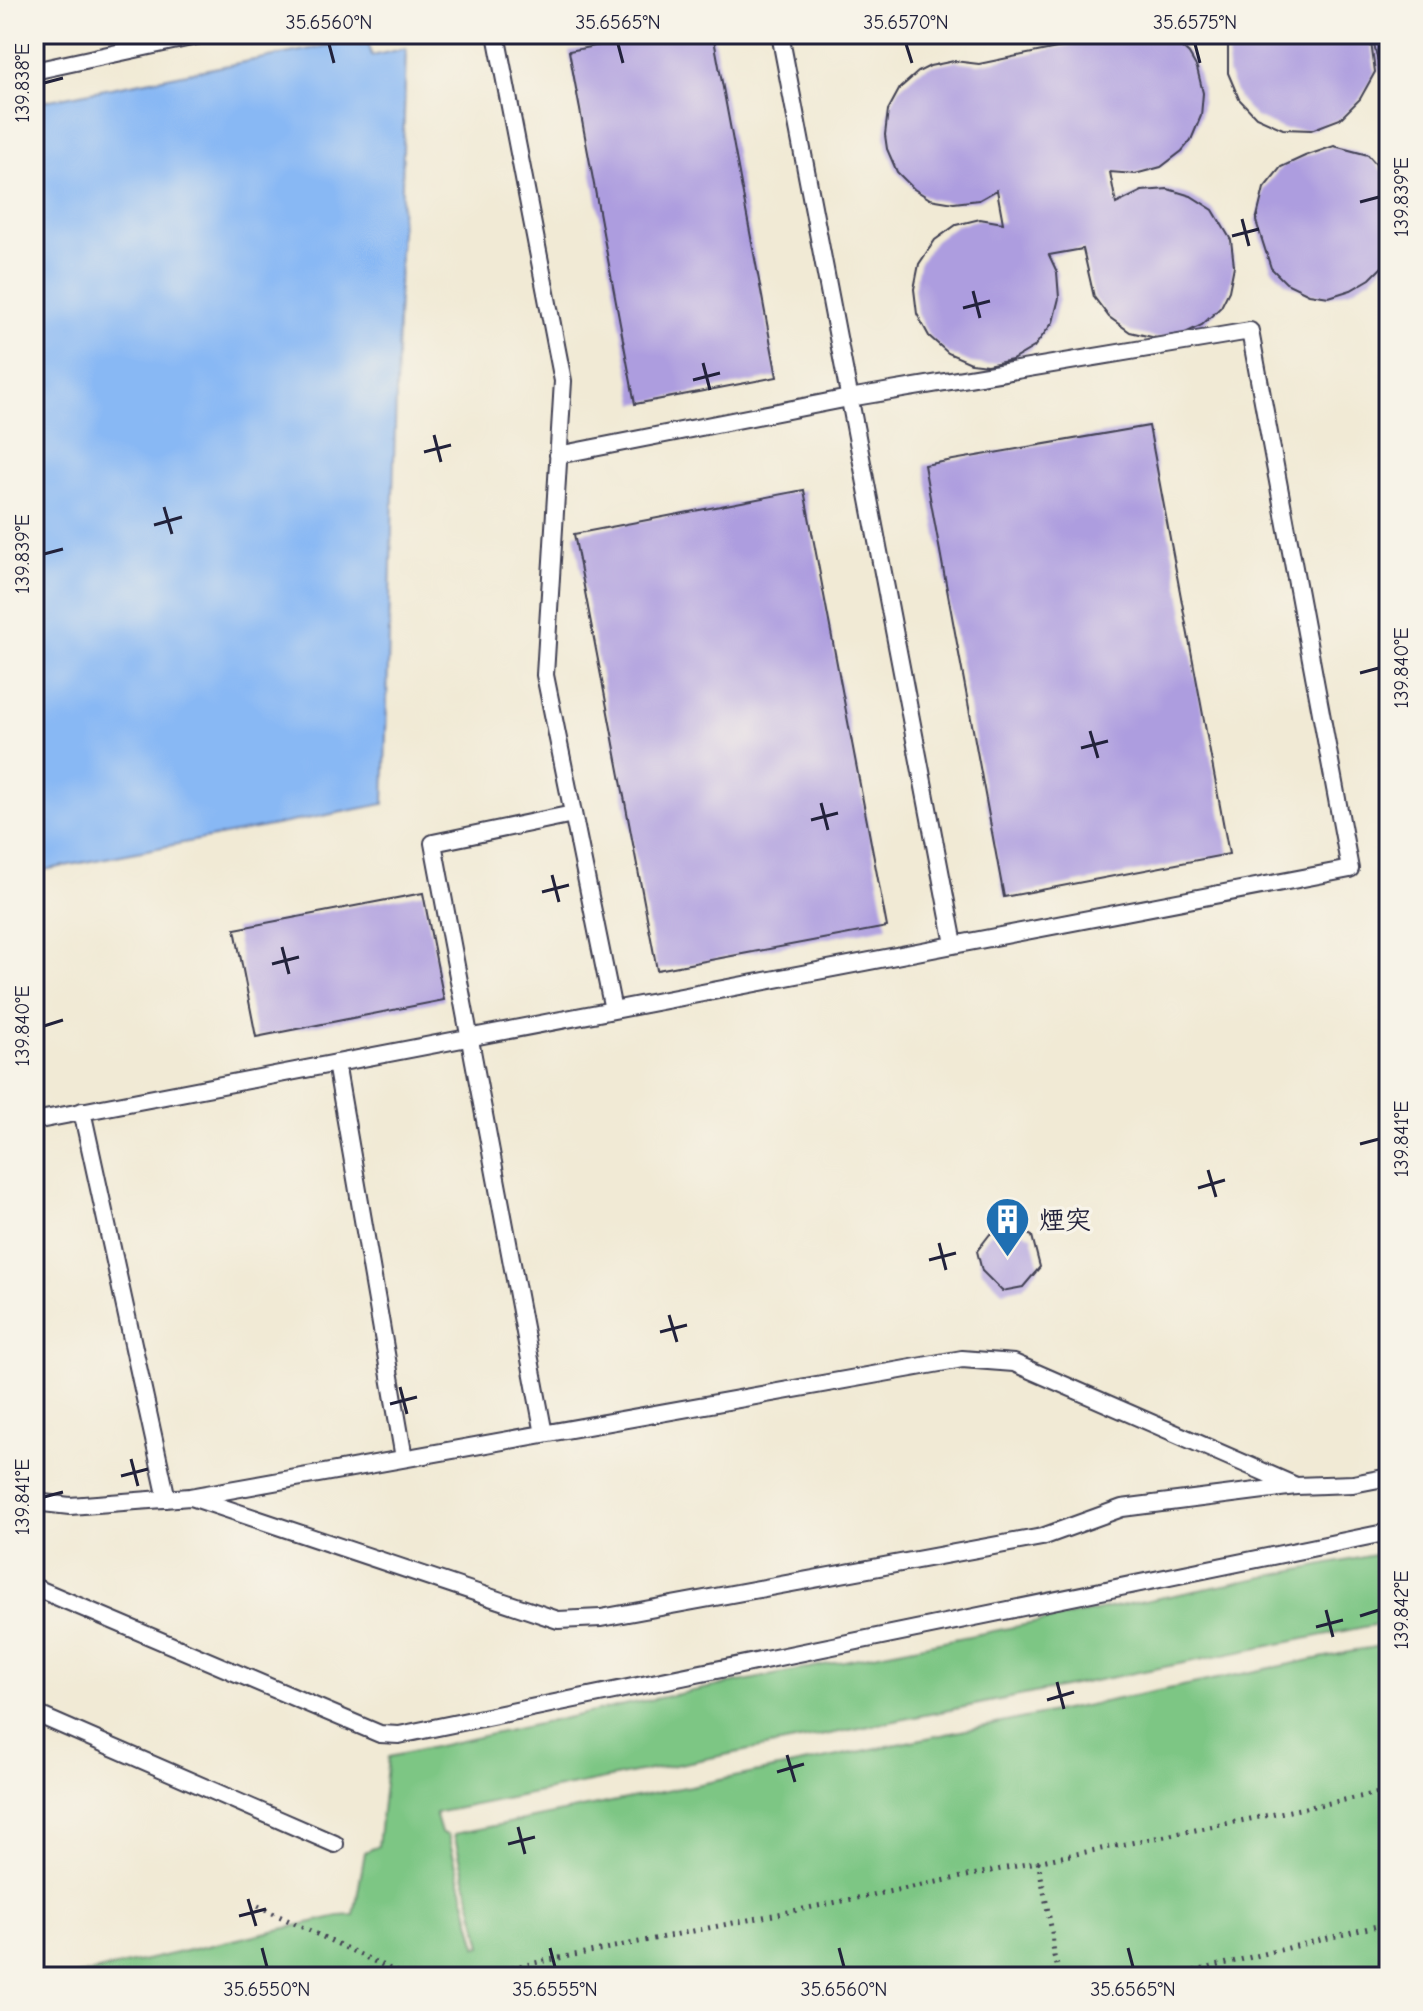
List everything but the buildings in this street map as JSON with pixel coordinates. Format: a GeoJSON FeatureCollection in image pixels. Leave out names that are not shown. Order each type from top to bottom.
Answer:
{"type":"FeatureCollection","features":[{"type":"Feature","properties":{"kind":"lane"},"geometry":{"type":"LineString","coordinates":[[34,71],[205,34]]}},
{"type":"Feature","properties":{"kind":"lane"},"geometry":{"type":"LineString","coordinates":[[496,34],[563,381],[545,675],[613,1010]]}},
{"type":"Feature","properties":{"kind":"lane"},"geometry":{"type":"LineString","coordinates":[[780,34],[954,944]]}},
{"type":"Feature","properties":{"kind":"lane"},"geometry":{"type":"LineString","coordinates":[[36,1121],[1350,869],[1250,331],[849,398],[558,455]]}},
{"type":"Feature","properties":{"kind":"lane"},"geometry":{"type":"LineString","coordinates":[[544,1434],[433,843],[573,814]]}},
{"type":"Feature","properties":{"kind":"lane"},"geometry":{"type":"LineString","coordinates":[[336,1063],[404,1458]]}},
{"type":"Feature","properties":{"kind":"lane"},"geometry":{"type":"LineString","coordinates":[[82,1111],[167,1499]]}},
{"type":"Feature","properties":{"kind":"lane"},"geometry":{"type":"LineString","coordinates":[[34,1502],[70,1506],[190,1497],[962,1359],[1014,1363],[1296,1486]]}},
{"type":"Feature","properties":{"kind":"lane"},"geometry":{"type":"LineString","coordinates":[[190,1497],[558,1620],[601,1618],[1042,1537],[1122,1508],[1296,1486],[1353,1484],[1389,1477]]}},
{"type":"Feature","properties":{"kind":"lane"},"geometry":{"type":"LineString","coordinates":[[34,1587],[380,1734],[399,1735],[1389,1532]]}},
{"type":"Feature","properties":{"kind":"lane"},"geometry":{"type":"LineString","coordinates":[[34,1713],[335,1844]]}},
{"type":"Feature","properties":{"kind":"path"},"geometry":{"type":"LineString","coordinates":[[468,1977],[1389,1791]]}},
{"type":"Feature","properties":{"kind":"path"},"geometry":{"type":"LineString","coordinates":[[1038,1861],[1054,1956],[1061,1977]]}},
{"type":"Feature","properties":{"kind":"path"},"geometry":{"type":"LineString","coordinates":[[258,1906],[407,1977]]}},
{"type":"Feature","properties":{"kind":"path"},"geometry":{"type":"LineString","coordinates":[[1171,1977],[1389,1923]]}},
{"type":"Feature","properties":{"kind":"path"},"geometry":{"type":"LineString","coordinates":[[1365,1977],[1389,1970]]}},
{"type":"Feature","properties":{"kind":"green space"},"geometry":{"type":"Polygon","coordinates":[[[1389,1552],[1389,1622],[435,1813],[441,1833],[448,1835],[477,1947],[482,1946],[454,1834],[1389,1644],[1389,1977],[71,1977],[354,1915],[365,1852],[378,1846],[388,1757],[629,1704],[1389,1552]]]}},
{"type":"Feature","properties":{"kind":"water"},"geometry":{"type":"Polygon","coordinates":[[[367,38],[372,56],[406,48],[384,804],[34,872],[34,103],[367,38]]]}},
{"type":"Feature","properties":{"kind":"place","name":"煙突"},"geometry":{"type":"Point","coordinates":[1008,1259]}}]}
